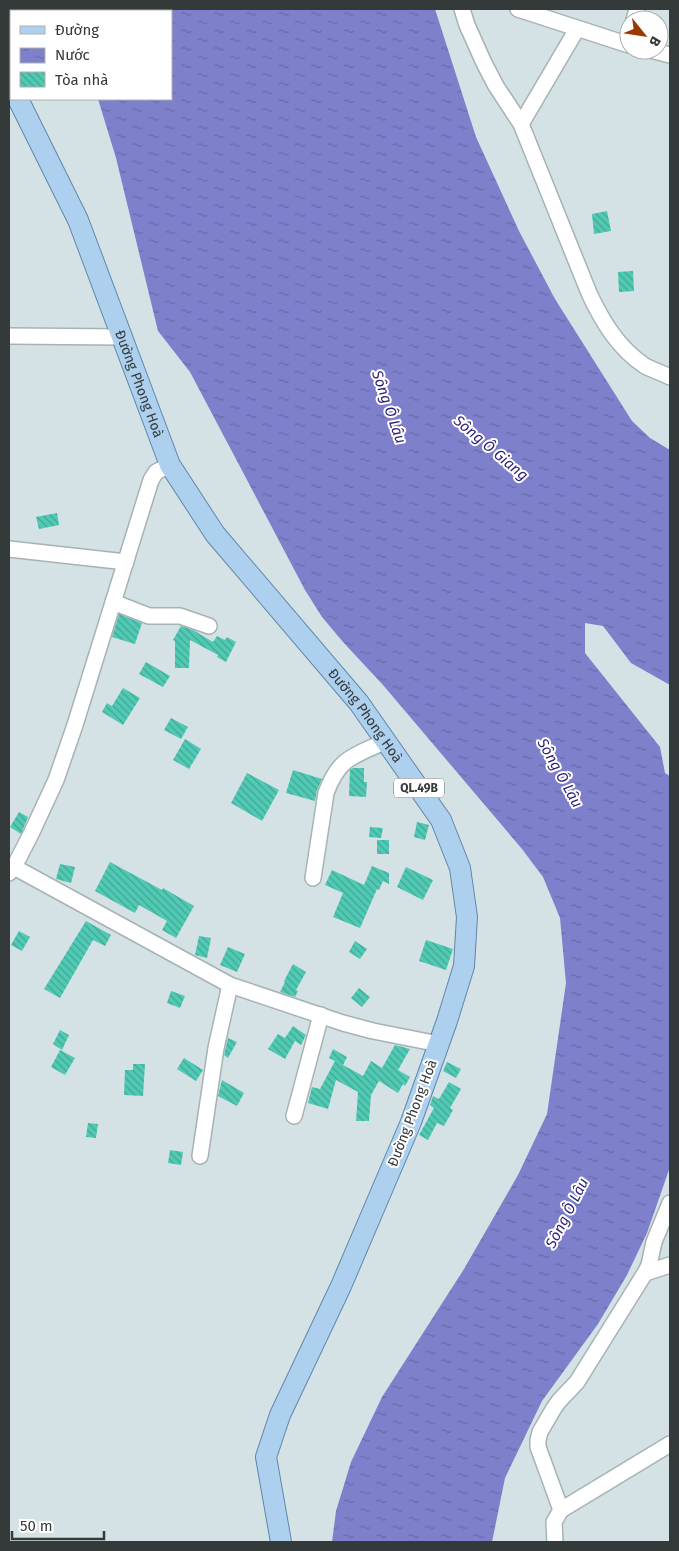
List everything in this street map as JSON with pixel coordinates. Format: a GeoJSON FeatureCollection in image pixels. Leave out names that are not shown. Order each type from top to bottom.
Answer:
{"type":"FeatureCollection","features":[{"type":"Feature","properties":{"kind":"main road","name":"Đường Phong Hoà"},"geometry":{"type":"LineString","coordinates":[[18,100],[78,220],[170,465],[215,534],[359,703],[441,820],[460,868],[467,917],[464,966],[439,1044],[411,1122],[341,1286],[280,1415],[266,1457],[281,1542]]}},
{"type":"Feature","properties":{"kind":"street"},"geometry":{"type":"LineString","coordinates":[[462,9],[484,63],[496,86],[521,124],[588,293],[599,314],[616,340],[629,354],[646,366],[670,377]]}},
{"type":"Feature","properties":{"kind":"street"},"geometry":{"type":"LineString","coordinates":[[518,9],[619,42]]}},
{"type":"Feature","properties":{"kind":"street"},"geometry":{"type":"LineString","coordinates":[[521,124],[577,29]]}},
{"type":"Feature","properties":{"kind":"street"},"geometry":{"type":"LineString","coordinates":[[9,336],[122,338]]}},
{"type":"Feature","properties":{"kind":"street"},"geometry":{"type":"LineString","coordinates":[[170,465],[156,472],[151,480],[75,725],[56,780],[43,810],[11,870],[230,985],[373,1031],[439,1044]]}},
{"type":"Feature","properties":{"kind":"street"},"geometry":{"type":"LineString","coordinates":[[9,549],[126,562]]}},
{"type":"Feature","properties":{"kind":"street"},"geometry":{"type":"LineString","coordinates":[[113,602],[149,616],[180,616],[209,626]]}},
{"type":"Feature","properties":{"kind":"street"},"geometry":{"type":"LineString","coordinates":[[313,878],[326,793],[330,781],[345,761],[386,742]]}},
{"type":"Feature","properties":{"kind":"street"},"geometry":{"type":"LineString","coordinates":[[200,1156],[216,1048],[230,985]]}},
{"type":"Feature","properties":{"kind":"street"},"geometry":{"type":"LineString","coordinates":[[294,1116],[321,1015]]}},
{"type":"Feature","properties":{"kind":"street"},"geometry":{"type":"LineString","coordinates":[[561,1510],[538,1447],[540,1432],[559,1401],[577,1382],[645,1273],[654,1242],[670,1203]]}},
{"type":"Feature","properties":{"kind":"street"},"geometry":{"type":"LineString","coordinates":[[645,1273],[670,1265]]}},
{"type":"Feature","properties":{"kind":"street"},"geometry":{"type":"LineString","coordinates":[[555,1542],[554,1522],[561,1510],[670,1444]]}},
{"type":"Feature","properties":{"kind":"water"},"geometry":{"type":"Polygon","coordinates":[[[435,9],[476,137],[519,231],[555,299],[632,421],[650,438],[670,450],[670,685],[631,663],[603,626],[585,623],[585,653],[660,747],[665,773],[670,776],[670,1167],[647,1233],[627,1275],[598,1324],[542,1401],[505,1478],[492,1542],[332,1542],[336,1511],[351,1462],[382,1397],[464,1269],[518,1175],[547,1114],[566,983],[560,918],[543,877],[522,849],[383,685],[322,617],[305,590],[190,372],[158,331],[116,158],[98,100],[172,100],[172,10],[73,10],[435,9]]]}},
{"type":"Feature","properties":{"kind":"building"},"geometry":{"type":"Polygon","coordinates":[[[607,211],[611,231],[594,234],[592,214],[607,211]]]}},
{"type":"Feature","properties":{"kind":"building"},"geometry":{"type":"Polygon","coordinates":[[[633,271],[634,291],[619,292],[618,272],[633,271]]]}},
{"type":"Feature","properties":{"kind":"building"},"geometry":{"type":"Polygon","coordinates":[[[57,513],[59,525],[39,529],[36,517],[57,513]]]}},
{"type":"Feature","properties":{"kind":"building"},"geometry":{"type":"Polygon","coordinates":[[[119,614],[142,623],[135,644],[112,637],[119,614]]]}},
{"type":"Feature","properties":{"kind":"building"},"geometry":{"type":"Polygon","coordinates":[[[181,626],[193,630],[213,642],[217,636],[225,640],[227,637],[236,642],[226,662],[217,657],[218,655],[190,640],[189,668],[175,668],[175,641],[173,640],[181,626]]]}},
{"type":"Feature","properties":{"kind":"building"},"geometry":{"type":"Polygon","coordinates":[[[146,662],[170,676],[163,687],[139,674],[146,662]]]}},
{"type":"Feature","properties":{"kind":"building"},"geometry":{"type":"Polygon","coordinates":[[[123,688],[140,698],[123,725],[102,712],[107,703],[112,706],[123,688]]]}},
{"type":"Feature","properties":{"kind":"building"},"geometry":{"type":"Polygon","coordinates":[[[171,718],[188,727],[181,739],[164,730],[171,718]]]}},
{"type":"Feature","properties":{"kind":"building"},"geometry":{"type":"Polygon","coordinates":[[[185,739],[201,749],[189,769],[173,760],[185,739]]]}},
{"type":"Feature","properties":{"kind":"building"},"geometry":{"type":"Polygon","coordinates":[[[353,768],[364,768],[364,782],[367,782],[366,797],[349,796],[350,770],[353,768]]]}},
{"type":"Feature","properties":{"kind":"building"},"geometry":{"type":"Polygon","coordinates":[[[293,770],[322,779],[315,801],[286,793],[293,770]]]}},
{"type":"Feature","properties":{"kind":"building"},"geometry":{"type":"Polygon","coordinates":[[[247,773],[279,790],[262,821],[231,803],[247,773]]]}},
{"type":"Feature","properties":{"kind":"building"},"geometry":{"type":"Polygon","coordinates":[[[19,812],[28,817],[21,834],[10,827],[19,812]]]}},
{"type":"Feature","properties":{"kind":"building"},"geometry":{"type":"Polygon","coordinates":[[[417,822],[429,825],[425,840],[414,837],[417,822]]]}},
{"type":"Feature","properties":{"kind":"building"},"geometry":{"type":"Polygon","coordinates":[[[370,827],[383,828],[381,838],[369,837],[370,827]]]}},
{"type":"Feature","properties":{"kind":"building"},"geometry":{"type":"Polygon","coordinates":[[[377,840],[389,840],[389,854],[377,854],[377,840]]]}},
{"type":"Feature","properties":{"kind":"building"},"geometry":{"type":"Polygon","coordinates":[[[110,862],[162,890],[163,888],[194,906],[176,938],[162,930],[167,921],[139,905],[135,913],[95,891],[110,862]]]}},
{"type":"Feature","properties":{"kind":"building"},"geometry":{"type":"Polygon","coordinates":[[[60,864],[75,867],[71,883],[56,879],[60,864]]]}},
{"type":"Feature","properties":{"kind":"building"},"geometry":{"type":"Polygon","coordinates":[[[372,866],[389,873],[389,884],[383,881],[379,890],[377,889],[360,928],[333,917],[343,893],[325,885],[332,870],[364,885],[372,866]]]}},
{"type":"Feature","properties":{"kind":"building"},"geometry":{"type":"Polygon","coordinates":[[[406,867],[433,880],[423,900],[397,887],[406,867]]]}},
{"type":"Feature","properties":{"kind":"building"},"geometry":{"type":"Polygon","coordinates":[[[86,921],[111,935],[105,946],[93,940],[60,998],[44,989],[86,921]]]}},
{"type":"Feature","properties":{"kind":"building"},"geometry":{"type":"Polygon","coordinates":[[[19,931],[30,937],[22,951],[11,945],[19,931]]]}},
{"type":"Feature","properties":{"kind":"building"},"geometry":{"type":"Polygon","coordinates":[[[199,936],[211,938],[207,958],[195,955],[199,936]]]}},
{"type":"Feature","properties":{"kind":"building"},"geometry":{"type":"Polygon","coordinates":[[[426,940],[453,949],[446,970],[419,961],[426,940]]]}},
{"type":"Feature","properties":{"kind":"building"},"geometry":{"type":"Polygon","coordinates":[[[355,941],[367,949],[360,959],[349,952],[355,941]]]}},
{"type":"Feature","properties":{"kind":"building"},"geometry":{"type":"Polygon","coordinates":[[[228,947],[245,954],[237,972],[220,965],[228,947]]]}},
{"type":"Feature","properties":{"kind":"building"},"geometry":{"type":"Polygon","coordinates":[[[293,964],[306,972],[296,990],[298,991],[295,997],[280,992],[293,964]]]}},
{"type":"Feature","properties":{"kind":"building"},"geometry":{"type":"Polygon","coordinates":[[[359,988],[370,997],[362,1007],[351,998],[359,988]]]}},
{"type":"Feature","properties":{"kind":"building"},"geometry":{"type":"Polygon","coordinates":[[[171,991],[185,996],[180,1008],[167,1003],[171,991]]]}},
{"type":"Feature","properties":{"kind":"building"},"geometry":{"type":"Polygon","coordinates":[[[293,1026],[306,1035],[301,1045],[295,1041],[285,1059],[268,1049],[278,1034],[285,1038],[293,1026]]]}},
{"type":"Feature","properties":{"kind":"building"},"geometry":{"type":"Polygon","coordinates":[[[60,1030],[69,1035],[62,1050],[53,1044],[60,1030]]]}},
{"type":"Feature","properties":{"kind":"building"},"geometry":{"type":"Polygon","coordinates":[[[228,1038],[237,1042],[228,1058],[224,1055],[228,1038]]]}},
{"type":"Feature","properties":{"kind":"building"},"geometry":{"type":"Polygon","coordinates":[[[395,1045],[410,1049],[398,1070],[410,1077],[398,1093],[379,1081],[371,1095],[369,1121],[356,1121],[358,1092],[336,1080],[328,1109],[308,1103],[312,1087],[320,1089],[335,1061],[329,1058],[333,1049],[347,1057],[343,1065],[363,1076],[371,1061],[382,1068],[395,1045]]]}},
{"type":"Feature","properties":{"kind":"building"},"geometry":{"type":"Polygon","coordinates":[[[60,1050],[75,1058],[65,1075],[51,1067],[60,1050]]]}},
{"type":"Feature","properties":{"kind":"building"},"geometry":{"type":"Polygon","coordinates":[[[184,1058],[203,1070],[196,1081],[177,1069],[184,1058]]]}},
{"type":"Feature","properties":{"kind":"building"},"geometry":{"type":"Polygon","coordinates":[[[447,1062],[461,1069],[456,1078],[443,1071],[447,1062]]]}},
{"type":"Feature","properties":{"kind":"building"},"geometry":{"type":"Polygon","coordinates":[[[133,1064],[145,1064],[143,1096],[124,1095],[125,1070],[133,1070],[133,1064]]]}},
{"type":"Feature","properties":{"kind":"building"},"geometry":{"type":"Polygon","coordinates":[[[222,1080],[244,1093],[237,1106],[218,1096],[222,1080]]]}},
{"type":"Feature","properties":{"kind":"building"},"geometry":{"type":"Polygon","coordinates":[[[449,1082],[461,1089],[450,1108],[453,1110],[444,1126],[437,1123],[428,1140],[419,1135],[434,1108],[430,1105],[433,1096],[439,1099],[449,1082]]]}},
{"type":"Feature","properties":{"kind":"building"},"geometry":{"type":"Polygon","coordinates":[[[88,1123],[98,1124],[96,1138],[86,1137],[88,1123]]]}},
{"type":"Feature","properties":{"kind":"building"},"geometry":{"type":"Polygon","coordinates":[[[170,1150],[183,1152],[181,1165],[168,1163],[170,1150]]]}},
{"type":"Feature","properties":{"kind":"water label","name":"Sông Ô Lâu"},"geometry":{"type":"Point","coordinates":[389,407]}},
{"type":"Feature","properties":{"kind":"water label","name":"Sông Ô Giang"},"geometry":{"type":"Point","coordinates":[491,448]}},
{"type":"Feature","properties":{"kind":"water label","name":"Sông Ô Lâu"},"geometry":{"type":"Point","coordinates":[560,773]}},
{"type":"Feature","properties":{"kind":"water label","name":"Sông Ô Lâu"},"geometry":{"type":"Point","coordinates":[567,1213]}}]}
